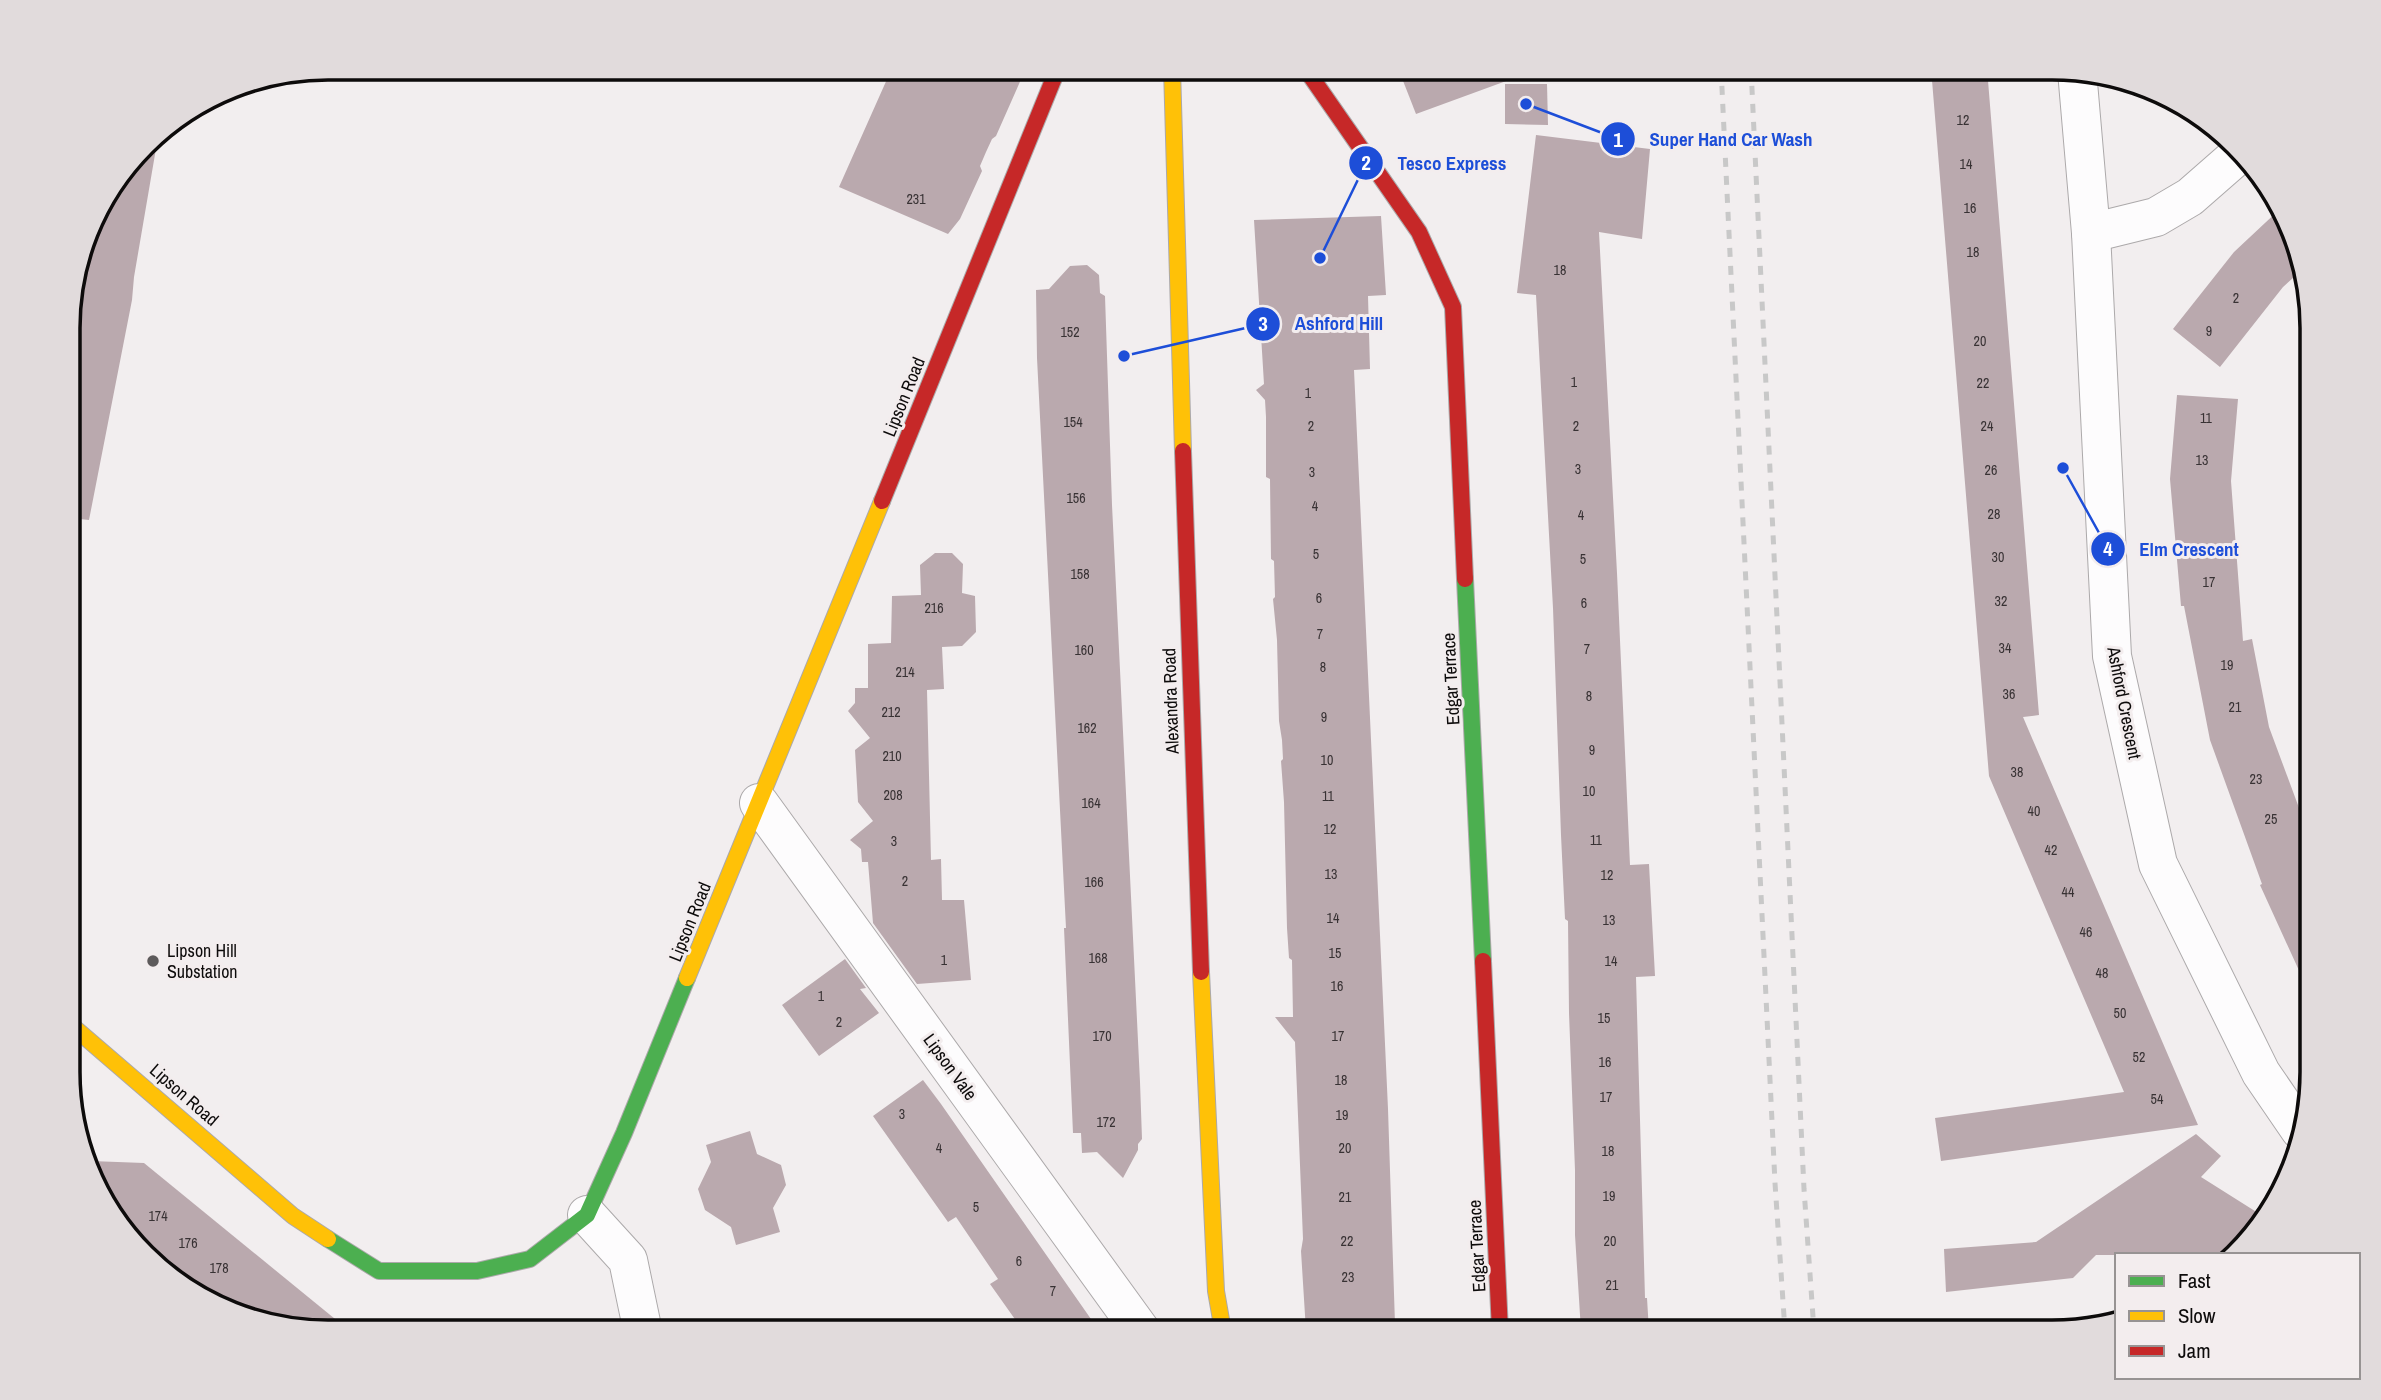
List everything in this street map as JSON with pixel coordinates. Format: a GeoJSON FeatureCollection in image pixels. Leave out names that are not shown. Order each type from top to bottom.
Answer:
{"type":"FeatureCollection","features":[{"type":"Feature","properties":{"kind":"street","name":"Lipson Road"},"geometry":{"type":"LineString","coordinates":[[80,1033],[293,1216],[379,1271],[477,1272],[530,1259],[587,1215],[624,1133],[1053,80]]}},
{"type":"Feature","properties":{"kind":"street","name":"Alexandra Road"},"geometry":{"type":"LineString","coordinates":[[1172,80],[1189,675],[1216,1291],[1221,1320]]}},
{"type":"Feature","properties":{"kind":"street","name":"Edgar Terrace"},"geometry":{"type":"LineString","coordinates":[[1312,80],[1419,232],[1452,307],[1499,1320]]}},
{"type":"Feature","properties":{"kind":"street","name":"Ashford Crescent"},"geometry":{"type":"LineString","coordinates":[[2078,82],[2091,233],[2112,656],[2158,864],[2262,1073],[2295,1123]]}},
{"type":"Feature","properties":{"kind":"street"},"geometry":{"type":"LineString","coordinates":[[2091,233],[2155,217],[2190,197],[2233,159]]}},
{"type":"Feature","properties":{"kind":"street","name":"Lipson Vale"},"geometry":{"type":"LineString","coordinates":[[759,803],[1132,1320]]}},
{"type":"Feature","properties":{"kind":"street"},"geometry":{"type":"LineString","coordinates":[[587,1215],[628,1260],[640,1320]]}},
{"type":"Feature","properties":{"kind":"building"},"geometry":{"type":"Polygon","coordinates":[[[887,80],[1021,80],[986,152],[980,166],[982,171],[960,219],[948,234],[839,187],[887,80]]]}},
{"type":"Feature","properties":{"kind":"building"},"geometry":{"type":"Polygon","coordinates":[[[1403,80],[1509,80],[1416,114],[1403,80]]]}},
{"type":"Feature","properties":{"kind":"building"},"geometry":{"type":"Polygon","coordinates":[[[1932,80],[1988,80],[2039,715],[2023,717],[2198,1125],[1941,1161],[1935,1118],[2124,1092],[1989,776],[1932,80]]]}},
{"type":"Feature","properties":{"kind":"building"},"geometry":{"type":"Polygon","coordinates":[[[1505,84],[1547,84],[1548,125],[1505,124],[1505,84]]]}},
{"type":"Feature","properties":{"kind":"building"},"geometry":{"type":"Polygon","coordinates":[[[1536,135],[1650,149],[1642,239],[1599,232],[1630,865],[1649,864],[1655,976],[1636,977],[1645,1298],[1648,1320],[1580,1320],[1575,1235],[1568,921],[1565,919],[1553,608],[1536,295],[1517,293],[1536,135]]]}},
{"type":"Feature","properties":{"kind":"building"},"geometry":{"type":"Polygon","coordinates":[[[156,151],[132,300],[89,520],[80,519],[80,328],[85,280],[99,233],[114,204],[132,177],[156,151]]]}},
{"type":"Feature","properties":{"kind":"building"},"geometry":{"type":"Polygon","coordinates":[[[2273,215],[2282,233],[2295,276],[2283,287],[2220,367],[2173,329],[2234,252],[2273,215]]]}},
{"type":"Feature","properties":{"kind":"building"},"geometry":{"type":"Polygon","coordinates":[[[1381,216],[1386,295],[1368,296],[1370,369],[1354,370],[1388,1109],[1395,1320],[1305,1320],[1295,1042],[1275,1017],[1293,1017],[1292,960],[1289,958],[1287,928],[1283,759],[1273,599],[1274,561],[1271,559],[1270,479],[1266,477],[1265,400],[1256,390],[1264,384],[1254,220],[1381,216]]]}},
{"type":"Feature","properties":{"kind":"building"},"geometry":{"type":"Polygon","coordinates":[[[1087,265],[1099,275],[1100,293],[1105,296],[1112,505],[1140,1082],[1142,1139],[1123,1178],[1097,1152],[1082,1153],[1081,1133],[1073,1133],[1066,928],[1037,358],[1036,290],[1049,289],[1070,266],[1087,265]]]}},
{"type":"Feature","properties":{"kind":"building"},"geometry":{"type":"Polygon","coordinates":[[[2177,395],[2238,399],[2231,481],[2243,641],[2252,639],[2269,727],[2300,811],[2300,973],[2260,885],[2262,884],[2210,740],[2184,606],[2181,606],[2170,479],[2177,395]]]}},
{"type":"Feature","properties":{"kind":"building"},"geometry":{"type":"Polygon","coordinates":[[[935,553],[952,553],[963,564],[962,593],[975,596],[976,632],[962,646],[942,647],[944,689],[927,690],[931,860],[941,859],[942,900],[964,900],[971,980],[917,984],[873,923],[868,862],[862,862],[861,849],[850,840],[873,821],[858,802],[855,750],[870,738],[848,711],[855,703],[855,688],[868,688],[868,644],[891,643],[892,596],[921,595],[920,565],[935,553]]]}},
{"type":"Feature","properties":{"kind":"building"},"geometry":{"type":"Polygon","coordinates":[[[845,959],[866,988],[860,989],[879,1013],[819,1056],[782,1005],[845,959]]]}},
{"type":"Feature","properties":{"kind":"building"},"geometry":{"type":"Polygon","coordinates":[[[923,1080],[1092,1320],[1016,1320],[990,1284],[998,1279],[956,1217],[948,1222],[873,1116],[923,1080]]]}},
{"type":"Feature","properties":{"kind":"building"},"geometry":{"type":"Polygon","coordinates":[[[750,1131],[757,1154],[781,1165],[786,1185],[773,1208],[780,1232],[736,1245],[731,1227],[705,1210],[698,1189],[711,1162],[706,1145],[750,1131]]]}},
{"type":"Feature","properties":{"kind":"building"},"geometry":{"type":"Polygon","coordinates":[[[2196,1134],[2221,1156],[2201,1177],[2257,1212],[2221,1253],[2096,1255],[2073,1278],[1946,1292],[1944,1249],[2036,1242],[2196,1134]]]}},
{"type":"Feature","properties":{"kind":"building"},"geometry":{"type":"Polygon","coordinates":[[[97,1161],[144,1163],[336,1320],[280,1315],[233,1301],[177,1268],[153,1247],[132,1223],[114,1196],[97,1161]]]}},
{"type":"Feature","properties":{"kind":"railway"},"geometry":{"type":"LineString","coordinates":[[1722,80],[1775,1183],[1784,1320]]}},
{"type":"Feature","properties":{"kind":"railway"},"geometry":{"type":"LineString","coordinates":[[1752,80],[1804,1189],[1813,1320]]}},
{"type":"Feature","properties":{"kind":"traffic: fast"},"geometry":{"type":"LineString","coordinates":[[1465,579],[1483,961]]}},
{"type":"Feature","properties":{"kind":"traffic: fast"},"geometry":{"type":"LineString","coordinates":[[328,1239],[379,1271],[477,1271],[530,1259],[587,1215],[624,1133],[687,978]]}},
{"type":"Feature","properties":{"kind":"traffic: slow"},"geometry":{"type":"LineString","coordinates":[[1172,80],[1183,451]]}},
{"type":"Feature","properties":{"kind":"traffic: slow"},"geometry":{"type":"LineString","coordinates":[[687,978],[882,501]]}},
{"type":"Feature","properties":{"kind":"traffic: slow"},"geometry":{"type":"LineString","coordinates":[[1201,972],[1216,1291],[1221,1320]]}},
{"type":"Feature","properties":{"kind":"traffic: slow"},"geometry":{"type":"LineString","coordinates":[[80,1033],[293,1216],[328,1239]]}},
{"type":"Feature","properties":{"kind":"traffic: jam"},"geometry":{"type":"LineString","coordinates":[[882,501],[1053,80]]}},
{"type":"Feature","properties":{"kind":"traffic: jam"},"geometry":{"type":"LineString","coordinates":[[1313,80],[1419,232],[1453,307],[1465,579]]}},
{"type":"Feature","properties":{"kind":"traffic: jam"},"geometry":{"type":"LineString","coordinates":[[1183,451],[1201,972]]}},
{"type":"Feature","properties":{"kind":"traffic: jam"},"geometry":{"type":"LineString","coordinates":[[1483,961],[1499,1320]]}},
{"type":"Feature","properties":{"kind":"place","name":"Super Hand Car Wash"},"geometry":{"type":"Point","coordinates":[1526,104]}},
{"type":"Feature","properties":{"kind":"place","name":"Tesco Express"},"geometry":{"type":"Point","coordinates":[1320,258]}},
{"type":"Feature","properties":{"kind":"place","name":"Ashford Hill"},"geometry":{"type":"Point","coordinates":[1124,356]}},
{"type":"Feature","properties":{"kind":"place","name":"Elm Crescent"},"geometry":{"type":"Point","coordinates":[2063,468]}},
{"type":"Feature","properties":{"kind":"place","name":"Lipson Hill Substation"},"geometry":{"type":"Point","coordinates":[153,961]}}]}
